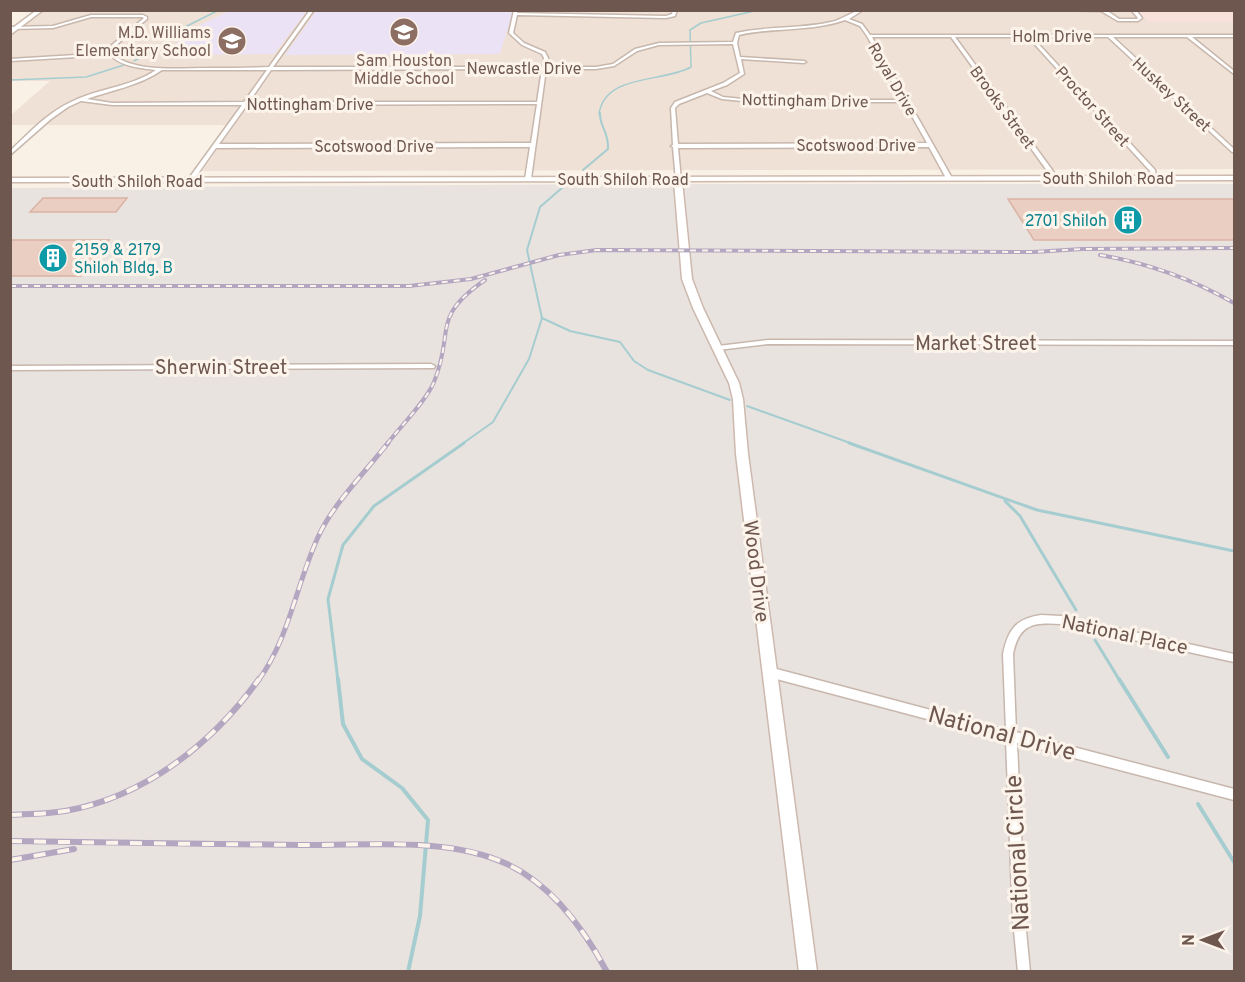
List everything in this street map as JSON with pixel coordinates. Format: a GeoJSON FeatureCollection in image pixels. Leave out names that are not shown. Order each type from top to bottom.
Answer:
{"type":"FeatureCollection","features":[{"type":"Feature","properties":{"kind":"main road"},"geometry":{"type":"LineString","coordinates":[[12,29],[36,10]]}},
{"type":"Feature","properties":{"kind":"main road"},"geometry":{"type":"LineString","coordinates":[[12,29],[41,10]]}},
{"type":"Feature","properties":{"kind":"main road","name":"South Shiloh Road"},"geometry":{"type":"LineString","coordinates":[[1154,175],[1234,171]]}},
{"type":"Feature","properties":{"kind":"main road","name":"South Shiloh Road"},"geometry":{"type":"LineString","coordinates":[[10,175],[192,177]]}},
{"type":"Feature","properties":{"kind":"main road","name":"South Shiloh Road"},"geometry":{"type":"LineString","coordinates":[[10,180],[192,177],[947,175],[1154,175],[1234,178]]}},
{"type":"Feature","properties":{"kind":"main road","name":"Wood Drive"},"geometry":{"type":"LineString","coordinates":[[677,176],[687,279],[699,311],[734,383],[738,399],[742,454],[808,972]]}},
{"type":"Feature","properties":{"kind":"street"},"geometry":{"type":"LineString","coordinates":[[192,177],[312,10]]}},
{"type":"Feature","properties":{"kind":"street"},"geometry":{"type":"LineString","coordinates":[[529,176],[545,69],[544,53],[523,44],[511,33],[516,12],[666,17],[674,15],[675,10]]}},
{"type":"Feature","properties":{"kind":"street"},"geometry":{"type":"LineString","coordinates":[[677,176],[673,108],[677,103],[725,84],[742,73],[735,43],[737,34],[749,30],[832,24],[861,10]]}},
{"type":"Feature","properties":{"kind":"street"},"geometry":{"type":"LineString","coordinates":[[1050,10],[1103,11],[1118,20],[1138,20],[1140,18],[1133,10]]}},
{"type":"Feature","properties":{"kind":"street"},"geometry":{"type":"LineString","coordinates":[[10,60],[111,54],[113,46],[146,18],[143,16],[91,16],[53,27],[12,29]]}},
{"type":"Feature","properties":{"kind":"street","name":"Royal Drive"},"geometry":{"type":"LineString","coordinates":[[846,19],[861,25],[947,175]]}},
{"type":"Feature","properties":{"kind":"street","name":"Holm Drive"},"geometry":{"type":"LineString","coordinates":[[868,36],[1234,36]]}},
{"type":"Feature","properties":{"kind":"street","name":"Brooks Street"},"geometry":{"type":"LineString","coordinates":[[952,36],[1053,175]]}},
{"type":"Feature","properties":{"kind":"street","name":"Proctor Street"},"geometry":{"type":"LineString","coordinates":[[1029,36],[1154,175]]}},
{"type":"Feature","properties":{"kind":"street","name":"Huskey Street"},"geometry":{"type":"LineString","coordinates":[[1109,36],[1234,151]]}},
{"type":"Feature","properties":{"kind":"street"},"geometry":{"type":"LineString","coordinates":[[1188,36],[1234,73]]}},
{"type":"Feature","properties":{"kind":"street","name":"Newcastle Drive"},"geometry":{"type":"LineString","coordinates":[[111,54],[114,58],[129,63],[160,69],[545,69],[604,67],[622,61],[645,46],[735,43]]}},
{"type":"Feature","properties":{"kind":"street"},"geometry":{"type":"LineString","coordinates":[[739,58],[804,62]]}},
{"type":"Feature","properties":{"kind":"street"},"geometry":{"type":"LineString","coordinates":[[10,154],[57,111],[80,99],[137,82],[160,69]]}},
{"type":"Feature","properties":{"kind":"street","name":"Nottingham Drive"},"geometry":{"type":"LineString","coordinates":[[707,91],[722,98],[752,101],[906,101]]}},
{"type":"Feature","properties":{"kind":"street","name":"Nottingham Drive"},"geometry":{"type":"LineString","coordinates":[[80,99],[101,104],[540,103]]}},
{"type":"Feature","properties":{"kind":"street","name":"Scotswood Drive"},"geometry":{"type":"LineString","coordinates":[[214,146],[534,145]]}},
{"type":"Feature","properties":{"kind":"street","name":"Scotswood Drive"},"geometry":{"type":"LineString","coordinates":[[674,146],[931,145]]}},
{"type":"Feature","properties":{"kind":"street","name":"Market Street"},"geometry":{"type":"LineString","coordinates":[[718,348],[768,342],[1234,343]]}},
{"type":"Feature","properties":{"kind":"street","name":"Sherwin Street"},"geometry":{"type":"LineString","coordinates":[[10,368],[430,366]]}},
{"type":"Feature","properties":{"kind":"street","name":"National Place"},"geometry":{"type":"LineString","coordinates":[[1011,735],[1008,654],[1010,640],[1017,629],[1028,621],[1043,618],[1061,620],[1234,658]]}},
{"type":"Feature","properties":{"kind":"street","name":"National Drive"},"geometry":{"type":"LineString","coordinates":[[769,672],[1234,795]]}},
{"type":"Feature","properties":{"kind":"street","name":"National Circle"},"geometry":{"type":"LineString","coordinates":[[1011,735],[1018,920],[1024,972]]}},
{"type":"Feature","properties":{"kind":"shaded area"},"geometry":{"type":"Polygon","coordinates":[[[45,10],[1138,11],[1149,22],[1234,22],[1234,169],[202,171],[234,125],[11,125],[11,115],[50,81],[11,81],[10,35],[45,10]]]}},
{"type":"Feature","properties":{"kind":"shaded area","name":"M.D. Williams Elementary School"},"geometry":{"type":"Polygon","coordinates":[[[229,11],[307,11],[274,54],[178,55],[169,51],[190,30],[229,11]]]}},
{"type":"Feature","properties":{"kind":"shaded area","name":"Sam Houston Middle School"},"geometry":{"type":"Polygon","coordinates":[[[316,11],[513,11],[500,54],[285,55],[316,11]]]}},
{"type":"Feature","properties":{"kind":"shaded area"},"geometry":{"type":"Polygon","coordinates":[[[1138,11],[1234,11],[1234,22],[1149,22],[1138,11]]]}},
{"type":"Feature","properties":{"kind":"shaded area"},"geometry":{"type":"Polygon","coordinates":[[[647,184],[1234,184],[1234,971],[11,971],[10,188],[647,184]]]}},
{"type":"Feature","properties":{"kind":"building"},"geometry":{"type":"Polygon","coordinates":[[[43,198],[127,198],[116,212],[30,212],[43,198]]]}},
{"type":"Feature","properties":{"kind":"building","name":"2701 Shiloh"},"geometry":{"type":"Polygon","coordinates":[[[1008,199],[1234,199],[1234,240],[1034,240],[1008,199]]]}},
{"type":"Feature","properties":{"kind":"building","name":"2159 & 2179 Shiloh Bldg. B"},"geometry":{"type":"Polygon","coordinates":[[[10,240],[109,240],[81,276],[10,276],[10,240]]]}},
{"type":"Feature","properties":{"kind":"waterway"},"geometry":{"type":"LineString","coordinates":[[134,61],[162,46],[169,39],[166,37],[219,10]]}},
{"type":"Feature","properties":{"kind":"waterway"},"geometry":{"type":"LineString","coordinates":[[599,114],[604,101],[623,85],[691,67],[690,30],[701,23],[759,10]]}},
{"type":"Feature","properties":{"kind":"waterway"},"geometry":{"type":"LineString","coordinates":[[10,80],[86,77],[124,65]]}},
{"type":"Feature","properties":{"kind":"waterway"},"geometry":{"type":"LineString","coordinates":[[583,170],[608,149],[600,113]]}},
{"type":"Feature","properties":{"kind":"waterway"},"geometry":{"type":"LineString","coordinates":[[542,318],[527,250],[540,207],[570,181]]}},
{"type":"Feature","properties":{"kind":"waterway"},"geometry":{"type":"LineString","coordinates":[[462,444],[493,422],[529,359],[542,318]]}},
{"type":"Feature","properties":{"kind":"waterway"},"geometry":{"type":"LineString","coordinates":[[542,318],[570,331],[620,342],[634,361],[648,370],[730,400]]}},
{"type":"Feature","properties":{"kind":"waterway"},"geometry":{"type":"LineString","coordinates":[[747,406],[853,444]]}},
{"type":"Feature","properties":{"kind":"waterway"},"geometry":{"type":"LineString","coordinates":[[338,681],[328,599],[343,545],[374,506],[464,443]]}},
{"type":"Feature","properties":{"kind":"waterway"},"geometry":{"type":"LineString","coordinates":[[849,443],[1037,510],[1234,551]]}},
{"type":"Feature","properties":{"kind":"waterway"},"geometry":{"type":"LineString","coordinates":[[1005,501],[1020,516],[1076,610]]}},
{"type":"Feature","properties":{"kind":"waterway"},"geometry":{"type":"LineString","coordinates":[[1095,640],[1120,681]]}},
{"type":"Feature","properties":{"kind":"waterway"},"geometry":{"type":"LineString","coordinates":[[338,679],[343,724],[362,759],[402,788],[428,820],[420,916],[408,972]]}},
{"type":"Feature","properties":{"kind":"waterway"},"geometry":{"type":"LineString","coordinates":[[1119,679],[1168,757]]}},
{"type":"Feature","properties":{"kind":"waterway"},"geometry":{"type":"LineString","coordinates":[[1198,804],[1234,862]]}},
{"type":"Feature","properties":{"kind":"railway"},"geometry":{"type":"LineString","coordinates":[[10,286],[409,286],[471,279],[559,255],[597,250],[1034,252],[1082,249],[1234,248]]}},
{"type":"Feature","properties":{"kind":"railway"},"geometry":{"type":"LineString","coordinates":[[1100,255],[1135,262],[1169,273],[1202,286],[1234,303]]}},
{"type":"Feature","properties":{"kind":"railway"},"geometry":{"type":"LineString","coordinates":[[387,444],[419,405],[434,382],[440,365],[450,316],[468,293],[485,280]]}},
{"type":"Feature","properties":{"kind":"railway"},"geometry":{"type":"LineString","coordinates":[[258,681],[278,647],[311,554],[325,523],[388,443]]}},
{"type":"Feature","properties":{"kind":"railway"},"geometry":{"type":"LineString","coordinates":[[10,815],[58,812],[94,804],[149,780],[175,764],[221,725],[259,679]]}},
{"type":"Feature","properties":{"kind":"railway"},"geometry":{"type":"LineString","coordinates":[[10,841],[405,844],[458,849],[484,855],[507,864],[538,884],[577,924],[607,972]]}},
{"type":"Feature","properties":{"kind":"railway"},"geometry":{"type":"LineString","coordinates":[[10,860],[74,849]]}},
{"type":"Feature","properties":{"kind":"place","name":"Sam Houston Middle School"},"geometry":{"type":"Point","coordinates":[404,32]}},
{"type":"Feature","properties":{"kind":"place","name":"M.D. Williams Elementary School"},"geometry":{"type":"Point","coordinates":[232,41]}},
{"type":"Feature","properties":{"kind":"place","name":"2701 Shiloh"},"geometry":{"type":"Point","coordinates":[1128,220]}},
{"type":"Feature","properties":{"kind":"place","name":"2159 & 2179 Shiloh Bldg. B"},"geometry":{"type":"Point","coordinates":[53,258]}}]}
